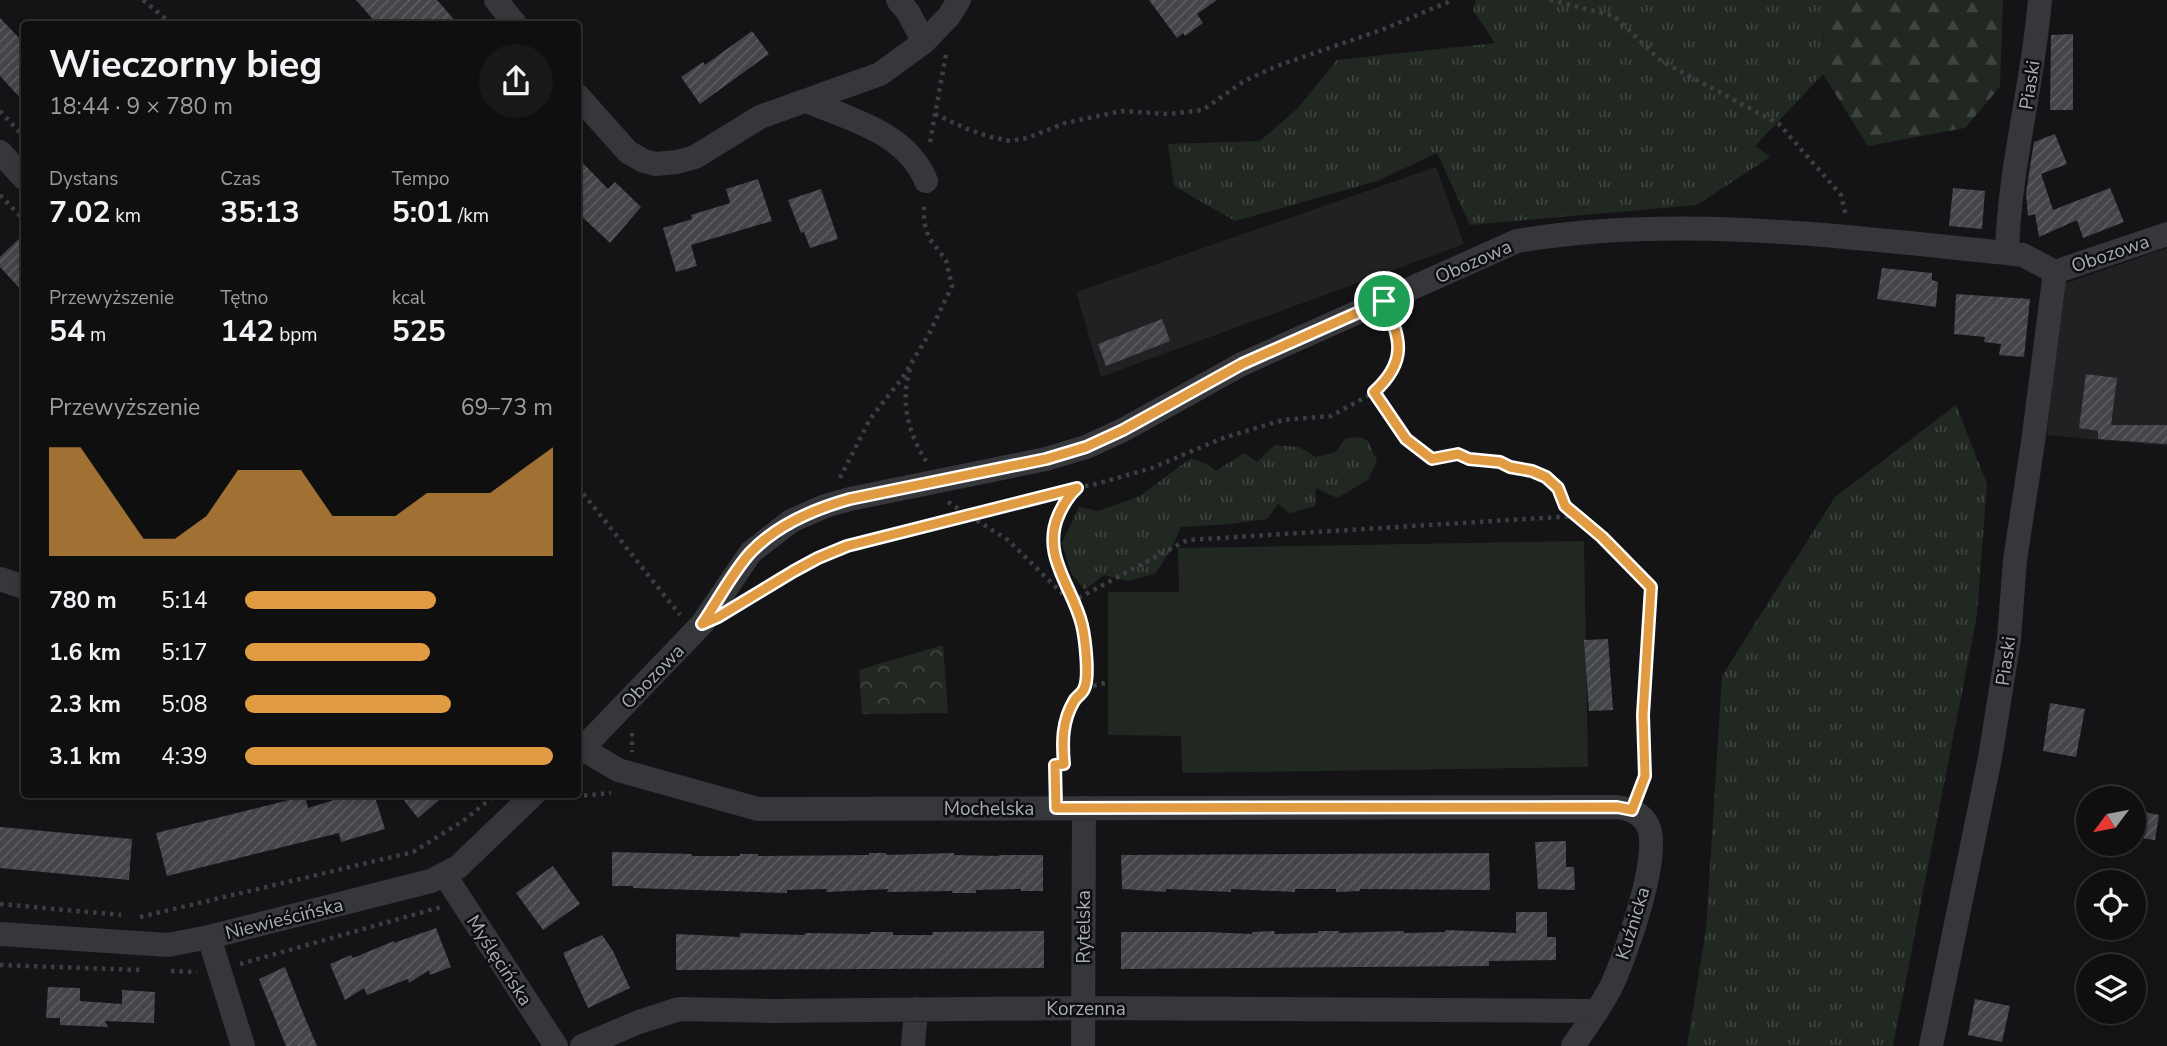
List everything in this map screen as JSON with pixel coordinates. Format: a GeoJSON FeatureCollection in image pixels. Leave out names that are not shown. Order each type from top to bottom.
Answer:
{"type":"FeatureCollection","features":[{"type":"Feature","properties":{"kind":"street"},"geometry":{"type":"LineString","coordinates":[[496,0],[513,21]]}},
{"type":"Feature","properties":{"kind":"street"},"geometry":{"type":"LineString","coordinates":[[898,0],[908,12],[924,42]]}},
{"type":"Feature","properties":{"kind":"street"},"geometry":{"type":"LineString","coordinates":[[581,99],[628,152],[655,164],[677,162],[695,157],[760,117],[880,74],[924,42],[949,16],[959,0]]}},
{"type":"Feature","properties":{"kind":"street","name":"Piaski"},"geometry":{"type":"LineString","coordinates":[[2007,253],[2007,229],[2016,160],[2027,103],[2040,0]]}},
{"type":"Feature","properties":{"kind":"street"},"geometry":{"type":"LineString","coordinates":[[806,101],[889,137],[906,149],[921,169],[926,181]]}},
{"type":"Feature","properties":{"kind":"street"},"geometry":{"type":"LineString","coordinates":[[0,152],[21,175]]}},
{"type":"Feature","properties":{"kind":"street","name":"Obozowa"},"geometry":{"type":"LineString","coordinates":[[581,747],[702,624],[751,552],[791,521],[825,506],[1046,459],[1086,447],[1123,430],[1242,364],[1517,241],[1559,234],[1665,227],[1746,230],[2023,255],[2055,272],[2167,234]]}},
{"type":"Feature","properties":{"kind":"street","name":"Piaski"},"geometry":{"type":"LineString","coordinates":[[1931,1046],[1990,758],[2009,639],[2015,560],[2055,272]]}},
{"type":"Feature","properties":{"kind":"street"},"geometry":{"type":"LineString","coordinates":[[0,579],[21,586]]}},
{"type":"Feature","properties":{"kind":"street","name":"Mochelska"},"geometry":{"type":"LineString","coordinates":[[581,750],[618,771],[758,809],[1624,808]]}},
{"type":"Feature","properties":{"kind":"street","name":"Niewieścińska"},"geometry":{"type":"LineString","coordinates":[[0,934],[168,944],[209,937],[431,881],[458,867],[530,798]]}},
{"type":"Feature","properties":{"kind":"street","name":"Rytelska"},"geometry":{"type":"LineString","coordinates":[[1083,1046],[1084,808]]}},
{"type":"Feature","properties":{"kind":"street","name":"Kuźnicka"},"geometry":{"type":"LineString","coordinates":[[1573,1046],[1597,1011],[1621,961],[1648,872],[1652,840],[1650,828],[1644,818],[1624,808]]}},
{"type":"Feature","properties":{"kind":"street","name":"Myślęcińska"},"geometry":{"type":"LineString","coordinates":[[444,874],[556,1046]]}},
{"type":"Feature","properties":{"kind":"street"},"geometry":{"type":"LineString","coordinates":[[209,937],[243,1046]]}},
{"type":"Feature","properties":{"kind":"street","name":"Korzenna"},"geometry":{"type":"LineString","coordinates":[[582,1046],[639,1021],[679,1009],[1597,1011]]}},
{"type":"Feature","properties":{"kind":"street"},"geometry":{"type":"LineString","coordinates":[[913,1046],[916,1009]]}},
{"type":"Feature","properties":{"kind":"path"},"geometry":{"type":"LineString","coordinates":[[143,0],[169,21]]}},
{"type":"Feature","properties":{"kind":"path"},"geometry":{"type":"LineString","coordinates":[[935,114],[979,133],[1010,141],[1027,138],[1065,123],[1122,111],[1168,114],[1203,110],[1244,80],[1384,29],[1453,0]]}},
{"type":"Feature","properties":{"kind":"path"},"geometry":{"type":"LineString","coordinates":[[1550,0],[1614,16],[1661,61],[1779,124],[1841,195],[1852,238]]}},
{"type":"Feature","properties":{"kind":"path"},"geometry":{"type":"LineString","coordinates":[[0,111],[21,133]]}},
{"type":"Feature","properties":{"kind":"path"},"geometry":{"type":"LineString","coordinates":[[0,195],[21,217]]}},
{"type":"Feature","properties":{"kind":"path"},"geometry":{"type":"LineString","coordinates":[[825,506],[870,419],[911,365],[948,298],[953,286],[951,274],[946,260],[937,248]]}},
{"type":"Feature","properties":{"kind":"path"},"geometry":{"type":"LineString","coordinates":[[748,600],[818,558],[847,546],[1152,468],[1223,438],[1283,420],[1331,416],[1374,392],[1387,381],[1399,360],[1398,334],[1384,301]]}},
{"type":"Feature","properties":{"kind":"path"},"geometry":{"type":"LineString","coordinates":[[1374,392],[1406,439],[1432,459],[1458,454],[1469,459],[1500,462],[1546,477],[1558,488],[1565,506],[1602,537],[1651,587],[1643,715],[1645,776],[1624,808]]}},
{"type":"Feature","properties":{"kind":"path"},"geometry":{"type":"LineString","coordinates":[[1077,488],[1062,507],[1051,536],[1062,577],[1082,625],[1085,688]]}},
{"type":"Feature","properties":{"kind":"path"},"geometry":{"type":"LineString","coordinates":[[581,491],[682,618],[691,634]]}},
{"type":"Feature","properties":{"kind":"path"},"geometry":{"type":"LineString","coordinates":[[1073,603],[1187,540],[1575,516]]}},
{"type":"Feature","properties":{"kind":"path"},"geometry":{"type":"LineString","coordinates":[[1056,808],[1055,765],[1064,764],[1062,736],[1068,714],[1074,700],[1085,688],[1105,683]]}},
{"type":"Feature","properties":{"kind":"path"},"geometry":{"type":"LineString","coordinates":[[631,725],[633,756]]}},
{"type":"Feature","properties":{"kind":"path"},"geometry":{"type":"LineString","coordinates":[[0,904],[141,917],[413,852],[463,821],[491,798]]}},
{"type":"Feature","properties":{"kind":"shaded area"},"geometry":{"type":"Polygon","coordinates":[[[1436,167],[1464,244],[1101,377],[1076,292],[1436,167]]]}},
{"type":"Feature","properties":{"kind":"shaded area"},"geometry":{"type":"Polygon","coordinates":[[[2167,248],[2167,446],[2047,435],[2061,285],[2167,248]]]}},
{"type":"Feature","properties":{"kind":"green space"},"geometry":{"type":"Polygon","coordinates":[[[1476,0],[1824,0],[1823,74],[1755,146],[1770,157],[1697,205],[1470,225],[1437,153],[1377,181],[1235,221],[1174,186],[1168,144],[1260,141],[1297,109],[1337,60],[1495,43],[1473,10],[1476,0]]]}},
{"type":"Feature","properties":{"kind":"green space"},"geometry":{"type":"Polygon","coordinates":[[[1824,0],[2003,0],[2000,87],[1965,128],[1868,146],[1823,74],[1824,0]]]}},
{"type":"Feature","properties":{"kind":"green space"},"geometry":{"type":"Polygon","coordinates":[[[1956,405],[1987,484],[1977,615],[1893,1046],[1687,1046],[1706,929],[1722,676],[1835,497],[1956,405]]]}},
{"type":"Feature","properties":{"kind":"green space"},"geometry":{"type":"Polygon","coordinates":[[[1360,437],[1368,441],[1377,461],[1368,480],[1337,498],[1316,488],[1315,506],[1290,513],[1278,504],[1267,519],[1181,527],[1155,574],[1128,581],[1104,575],[1085,590],[1071,573],[1062,543],[1079,507],[1098,511],[1140,496],[1191,458],[1216,471],[1244,453],[1257,462],[1275,445],[1299,447],[1316,457],[1336,452],[1345,439],[1360,437]]]}},
{"type":"Feature","properties":{"kind":"green space"},"geometry":{"type":"Polygon","coordinates":[[[1584,541],[1588,767],[1182,773],[1181,736],[1108,735],[1108,592],[1179,592],[1178,548],[1584,541]]]}},
{"type":"Feature","properties":{"kind":"green space"},"geometry":{"type":"Polygon","coordinates":[[[943,645],[948,713],[862,714],[859,670],[943,645]]]}},
{"type":"Feature","properties":{"kind":"building"},"geometry":{"type":"Polygon","coordinates":[[[356,0],[437,0],[455,21],[374,21],[356,0]]]}},
{"type":"Feature","properties":{"kind":"building"},"geometry":{"type":"Polygon","coordinates":[[[1149,0],[1217,0],[1197,14],[1203,23],[1185,36],[1183,33],[1177,38],[1149,0]]]}},
{"type":"Feature","properties":{"kind":"building"},"geometry":{"type":"Polygon","coordinates":[[[0,18],[21,40],[21,99],[0,76],[0,18]]]}},
{"type":"Feature","properties":{"kind":"building"},"geometry":{"type":"Polygon","coordinates":[[[752,31],[769,54],[700,104],[681,77],[703,62],[705,65],[752,31]]]}},
{"type":"Feature","properties":{"kind":"building"},"geometry":{"type":"Polygon","coordinates":[[[2073,34],[2073,110],[2050,110],[2051,35],[2073,34]]]}},
{"type":"Feature","properties":{"kind":"building"},"geometry":{"type":"Polygon","coordinates":[[[2055,134],[2067,164],[2041,174],[2053,210],[2110,188],[2124,222],[2083,238],[2077,220],[2039,237],[2035,214],[2028,216],[2026,194],[2031,160],[2034,142],[2055,134]]]}},
{"type":"Feature","properties":{"kind":"building"},"geometry":{"type":"Polygon","coordinates":[[[581,161],[608,189],[615,182],[641,207],[610,243],[581,216],[581,161]]]}},
{"type":"Feature","properties":{"kind":"building"},"geometry":{"type":"Polygon","coordinates":[[[758,179],[772,221],[691,245],[697,266],[676,272],[663,228],[692,219],[691,215],[730,203],[726,189],[758,179]]]}},
{"type":"Feature","properties":{"kind":"building"},"geometry":{"type":"Polygon","coordinates":[[[1953,188],[1985,191],[1982,229],[1949,226],[1953,188]]]}},
{"type":"Feature","properties":{"kind":"building"},"geometry":{"type":"Polygon","coordinates":[[[821,189],[838,239],[810,248],[788,200],[821,189]]]}},
{"type":"Feature","properties":{"kind":"building"},"geometry":{"type":"Polygon","coordinates":[[[21,237],[21,290],[0,267],[0,257],[21,237]]]}},
{"type":"Feature","properties":{"kind":"building"},"geometry":{"type":"Polygon","coordinates":[[[1882,268],[1932,273],[1932,280],[1938,282],[1936,307],[1877,299],[1882,268]]]}},
{"type":"Feature","properties":{"kind":"building"},"geometry":{"type":"Polygon","coordinates":[[[1956,294],[2030,299],[2024,357],[1999,355],[2001,344],[1984,342],[1985,337],[1954,334],[1956,294]]]}},
{"type":"Feature","properties":{"kind":"building"},"geometry":{"type":"Polygon","coordinates":[[[1162,319],[1170,341],[1106,366],[1098,344],[1162,319]]]}},
{"type":"Feature","properties":{"kind":"building"},"geometry":{"type":"Polygon","coordinates":[[[2086,374],[2117,378],[2111,425],[2167,425],[2167,444],[2098,439],[2098,431],[2079,428],[2086,374]]]}},
{"type":"Feature","properties":{"kind":"building"},"geometry":{"type":"Polygon","coordinates":[[[1608,639],[1613,710],[1589,711],[1584,640],[1608,639]]]}},
{"type":"Feature","properties":{"kind":"building"},"geometry":{"type":"Polygon","coordinates":[[[2050,703],[2085,709],[2076,757],[2043,751],[2050,703]]]}},
{"type":"Feature","properties":{"kind":"building"},"geometry":{"type":"Polygon","coordinates":[[[297,798],[306,798],[308,808],[341,798],[375,798],[385,829],[341,842],[339,833],[167,876],[156,833],[297,798]]]}},
{"type":"Feature","properties":{"kind":"building"},"geometry":{"type":"Polygon","coordinates":[[[402,798],[441,798],[418,818],[402,798]]]}},
{"type":"Feature","properties":{"kind":"building"},"geometry":{"type":"Polygon","coordinates":[[[2146,812],[2159,815],[2155,840],[2146,839],[2146,812]]]}},
{"type":"Feature","properties":{"kind":"building"},"geometry":{"type":"Polygon","coordinates":[[[0,827],[132,839],[129,880],[0,868],[0,827]]]}},
{"type":"Feature","properties":{"kind":"building"},"geometry":{"type":"Polygon","coordinates":[[[1566,841],[1566,867],[1574,867],[1575,890],[1538,889],[1535,842],[1566,841]]]}},
{"type":"Feature","properties":{"kind":"building"},"geometry":{"type":"Polygon","coordinates":[[[612,852],[692,856],[869,853],[1043,855],[1043,891],[1021,889],[952,893],[887,892],[888,889],[826,892],[827,889],[787,890],[787,893],[633,888],[612,886],[612,852]]]}},
{"type":"Feature","properties":{"kind":"building"},"geometry":{"type":"Polygon","coordinates":[[[1489,853],[1490,890],[1360,889],[1336,892],[1336,889],[1295,889],[1295,892],[1231,889],[1231,892],[1166,889],[1166,892],[1122,889],[1121,855],[1489,853]]]}},
{"type":"Feature","properties":{"kind":"building"},"geometry":{"type":"Polygon","coordinates":[[[553,866],[580,904],[543,930],[516,893],[553,866]]]}},
{"type":"Feature","properties":{"kind":"building"},"geometry":{"type":"Polygon","coordinates":[[[1516,912],[1547,912],[1547,937],[1556,937],[1556,960],[1489,961],[1489,966],[1121,969],[1121,932],[1252,934],[1274,931],[1275,934],[1445,930],[1516,933],[1516,912]]]}},
{"type":"Feature","properties":{"kind":"building"},"geometry":{"type":"Polygon","coordinates":[[[436,928],[451,967],[430,975],[429,970],[409,983],[408,979],[367,995],[364,988],[345,1000],[330,964],[436,928]]]}},
{"type":"Feature","properties":{"kind":"building"},"geometry":{"type":"Polygon","coordinates":[[[1044,931],[1044,968],[676,970],[676,934],[740,937],[740,933],[805,935],[893,932],[893,935],[933,935],[932,932],[1044,931]]]}},
{"type":"Feature","properties":{"kind":"building"},"geometry":{"type":"Polygon","coordinates":[[[602,935],[613,951],[630,988],[588,1008],[563,953],[602,935]]]}},
{"type":"Feature","properties":{"kind":"building"},"geometry":{"type":"Polygon","coordinates":[[[285,967],[317,1046],[286,1046],[259,979],[285,967]]]}},
{"type":"Feature","properties":{"kind":"building"},"geometry":{"type":"Polygon","coordinates":[[[48,987],[80,988],[80,1001],[122,1004],[122,990],[155,992],[154,1023],[105,1021],[108,1027],[60,1025],[60,1018],[46,1018],[48,987]]]}},
{"type":"Feature","properties":{"kind":"building"},"geometry":{"type":"Polygon","coordinates":[[[1975,999],[2010,1006],[2002,1042],[1968,1035],[1975,999]]]}},
{"type":"Feature","properties":{"kind":"route"},"geometry":{"type":"LineString","coordinates":[[1384,301],[1398,334],[1399,360],[1387,381],[1374,392],[1406,439],[1432,459],[1458,454],[1483,462],[1500,462],[1546,477],[1558,488],[1565,506],[1602,537],[1651,587],[1643,715],[1645,776],[1632,810],[1617,807],[1056,808],[1055,765],[1064,764],[1062,736],[1074,700],[1085,688],[1086,665],[1082,625],[1062,577],[1051,536],[1062,507],[1077,488],[847,546],[818,558],[702,624],[751,552],[791,521],[825,506],[850,499],[1046,459],[1086,447],[1123,430],[1242,364],[1384,301]]}}]}
